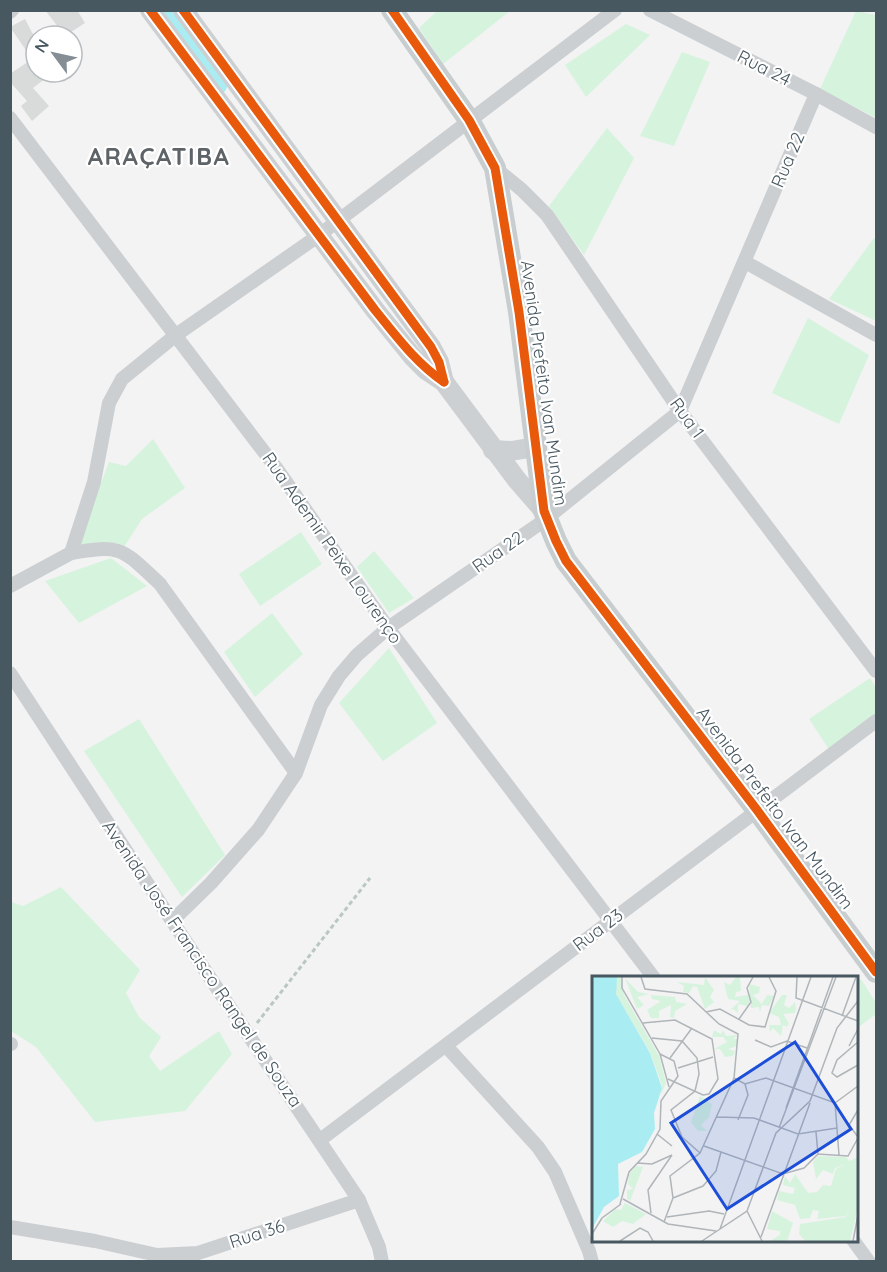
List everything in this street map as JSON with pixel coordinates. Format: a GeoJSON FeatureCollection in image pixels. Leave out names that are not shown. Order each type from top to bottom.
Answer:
{"type":"FeatureCollection","features":[{"type":"Feature","properties":{"kind":"main road","name":"Avenida Prefeito Ivan Mundim"},"geometry":{"type":"LineString","coordinates":[[392,10],[469,120],[495,168],[519,312],[546,515],[556,542],[566,561],[757,810],[876,972]]}},
{"type":"Feature","properties":{"kind":"street"},"geometry":{"type":"LineString","coordinates":[[150,10],[328,228],[431,347],[444,382],[493,450],[546,515]]}},
{"type":"Feature","properties":{"kind":"street"},"geometry":{"type":"LineString","coordinates":[[183,10],[328,228]]}},
{"type":"Feature","properties":{"kind":"street"},"geometry":{"type":"LineString","coordinates":[[71,553],[94,482],[109,403],[122,379],[176,335],[328,228],[615,10]]}},
{"type":"Feature","properties":{"kind":"street","name":"Rua 24"},"geometry":{"type":"LineString","coordinates":[[650,10],[816,94],[876,128]]}},
{"type":"Feature","properties":{"kind":"street","name":"Rua 22"},"geometry":{"type":"LineString","coordinates":[[172,921],[211,883],[258,830],[296,773],[321,705],[339,676],[357,655],[388,628],[546,515],[680,411],[816,94]]}},
{"type":"Feature","properties":{"kind":"street","name":"Rua Ademir Peixe Lourenço"},"geometry":{"type":"LineString","coordinates":[[10,118],[277,469],[388,628],[652,976]]}},
{"type":"Feature","properties":{"kind":"street","name":"Rua 1"},"geometry":{"type":"LineString","coordinates":[[495,168],[522,190],[547,216],[680,411],[876,671]]}},
{"type":"Feature","properties":{"kind":"street"},"geometry":{"type":"LineString","coordinates":[[745,262],[876,335]]}},
{"type":"Feature","properties":{"kind":"street"},"geometry":{"type":"LineString","coordinates":[[493,450],[511,451],[536,447]]}},
{"type":"Feature","properties":{"kind":"street"},"geometry":{"type":"LineString","coordinates":[[10,586],[71,553],[102,548],[116,549],[132,559],[159,584],[296,773]]}},
{"type":"Feature","properties":{"kind":"street","name":"Avenida José Francisco Rangel de Souza"},"geometry":{"type":"LineString","coordinates":[[10,673],[172,921],[359,1200],[379,1247],[382,1262]]}},
{"type":"Feature","properties":{"kind":"street","name":"Rua 23"},"geometry":{"type":"LineString","coordinates":[[320,1140],[876,721]]}},
{"type":"Feature","properties":{"kind":"street"},"geometry":{"type":"LineString","coordinates":[[446,1046],[538,1147],[555,1172],[590,1251],[592,1262]]}},
{"type":"Feature","properties":{"kind":"street","name":"Rua 36"},"geometry":{"type":"LineString","coordinates":[[10,1227],[95,1241],[157,1255],[198,1253],[359,1200]]}},
{"type":"Feature","properties":{"kind":"street"},"geometry":{"type":"LineString","coordinates":[[854,1242],[869,1262]]}},
{"type":"Feature","properties":{"kind":"path"},"geometry":{"type":"LineString","coordinates":[[248,1034],[370,878]]}},
{"type":"Feature","properties":{"kind":"green space"},"geometry":{"type":"Polygon","coordinates":[[[437,11],[510,11],[443,64],[419,28],[437,11]]]}},
{"type":"Feature","properties":{"kind":"green space"},"geometry":{"type":"Polygon","coordinates":[[[856,11],[876,15],[876,118],[820,89],[856,11]]]}},
{"type":"Feature","properties":{"kind":"green space"},"geometry":{"type":"Polygon","coordinates":[[[626,24],[650,35],[586,97],[565,65],[626,24]]]}},
{"type":"Feature","properties":{"kind":"green space"},"geometry":{"type":"Polygon","coordinates":[[[682,52],[710,62],[674,146],[640,136],[682,52]]]}},
{"type":"Feature","properties":{"kind":"green space"},"geometry":{"type":"Polygon","coordinates":[[[607,128],[634,158],[584,255],[549,206],[607,128]]]}},
{"type":"Feature","properties":{"kind":"green space"},"geometry":{"type":"Polygon","coordinates":[[[874,238],[876,239],[876,321],[829,299],[874,238]]]}},
{"type":"Feature","properties":{"kind":"green space"},"geometry":{"type":"Polygon","coordinates":[[[808,318],[869,355],[839,424],[772,393],[808,318]]]}},
{"type":"Feature","properties":{"kind":"green space"},"geometry":{"type":"Polygon","coordinates":[[[153,439],[185,488],[142,519],[124,547],[78,544],[109,462],[126,466],[153,439]]]}},
{"type":"Feature","properties":{"kind":"green space"},"geometry":{"type":"Polygon","coordinates":[[[301,532],[322,564],[260,606],[239,574],[301,532]]]}},
{"type":"Feature","properties":{"kind":"green space"},"geometry":{"type":"Polygon","coordinates":[[[374,551],[414,598],[389,613],[357,567],[374,551]]]}},
{"type":"Feature","properties":{"kind":"green space"},"geometry":{"type":"Polygon","coordinates":[[[111,558],[147,586],[79,623],[45,581],[111,558]]]}},
{"type":"Feature","properties":{"kind":"green space"},"geometry":{"type":"Polygon","coordinates":[[[272,613],[303,654],[255,697],[224,652],[272,613]]]}},
{"type":"Feature","properties":{"kind":"green space"},"geometry":{"type":"Polygon","coordinates":[[[389,648],[437,723],[383,761],[339,703],[389,648]]]}},
{"type":"Feature","properties":{"kind":"green space"},"geometry":{"type":"Polygon","coordinates":[[[870,678],[876,688],[876,719],[830,751],[809,719],[870,678]]]}},
{"type":"Feature","properties":{"kind":"green space"},"geometry":{"type":"Polygon","coordinates":[[[139,719],[225,855],[182,897],[84,751],[139,719]]]}},
{"type":"Feature","properties":{"kind":"green space"},"geometry":{"type":"Polygon","coordinates":[[[61,887],[140,970],[126,993],[139,1017],[161,1037],[149,1056],[160,1071],[219,1031],[232,1054],[185,1111],[95,1122],[36,1047],[11,1031],[11,902],[23,906],[61,887]]]}},
{"type":"Feature","properties":{"kind":"green space"},"geometry":{"type":"Polygon","coordinates":[[[861,979],[876,1003],[876,1014],[857,1028],[857,982],[861,979]]]}},
{"type":"Feature","properties":{"kind":"building"},"geometry":{"type":"Polygon","coordinates":[[[45,10],[77,10],[85,23],[83,24],[56,24],[45,10]]]}},
{"type":"Feature","properties":{"kind":"building"},"geometry":{"type":"Polygon","coordinates":[[[25,19],[28,24],[24,24],[24,47],[10,27],[25,19]]]}},
{"type":"Feature","properties":{"kind":"building"},"geometry":{"type":"Polygon","coordinates":[[[24,64],[24,84],[38,84],[33,88],[49,106],[32,121],[21,106],[27,101],[10,82],[10,74],[24,64]]]}},
{"type":"Feature","properties":{"kind":"waterway"},"geometry":{"type":"LineString","coordinates":[[164,10],[219,86]]}},
{"type":"Feature","properties":{"kind":"cycle path"},"geometry":{"type":"LineString","coordinates":[[150,10],[375,310],[416,358],[444,382]]}},
{"type":"Feature","properties":{"kind":"cycle path"},"geometry":{"type":"LineString","coordinates":[[183,10],[431,347],[439,362],[444,382]]}},
{"type":"Feature","properties":{"kind":"cycle path"},"geometry":{"type":"LineString","coordinates":[[392,10],[469,120],[495,168],[519,312],[544,511],[566,561],[757,810],[876,972]]}},
{"type":"Feature","properties":{"kind":"district","name":"ARAÇATIBA"},"geometry":{"type":"Point","coordinates":[159,157]}}]}
